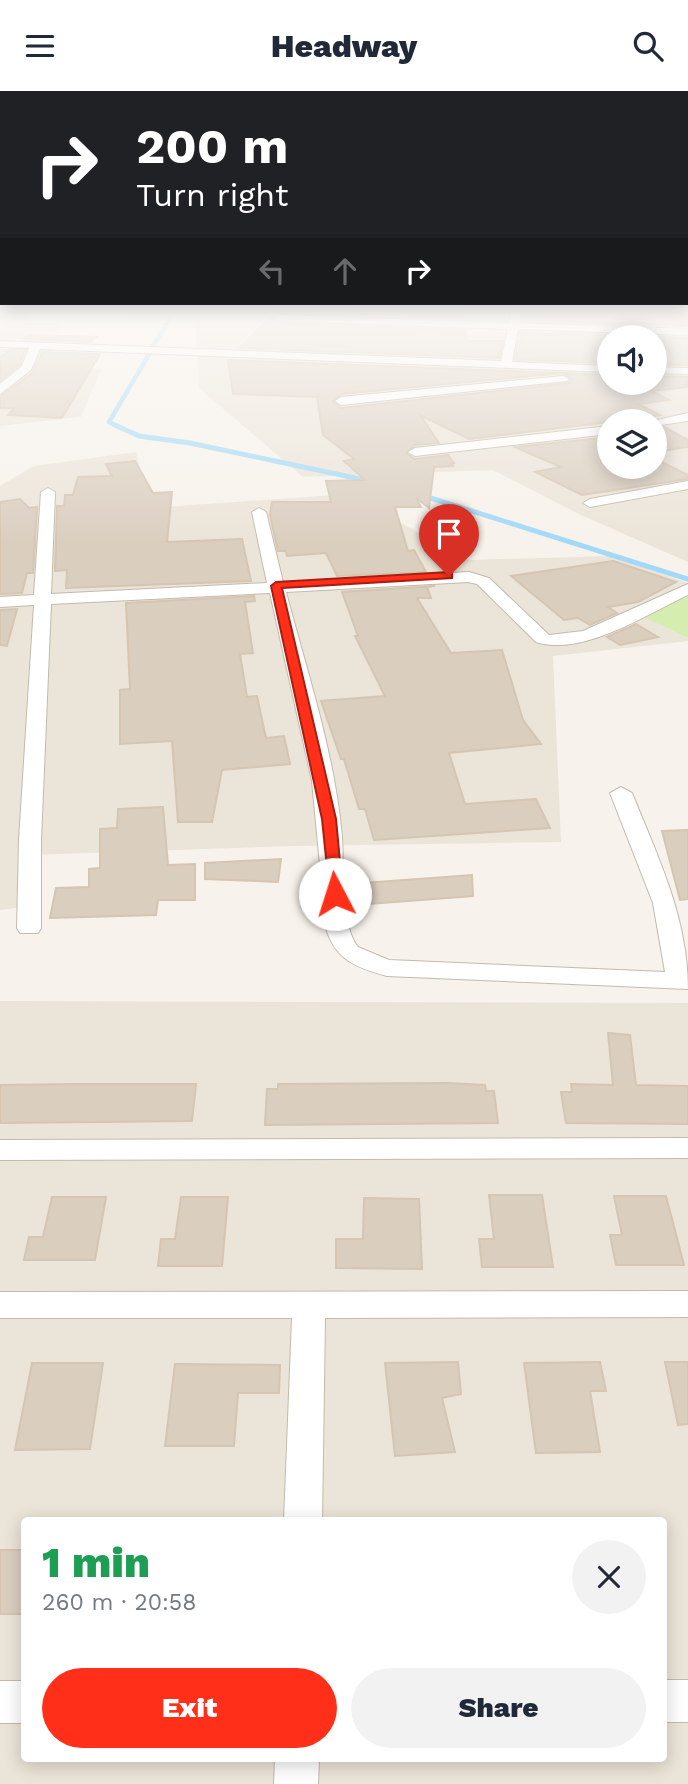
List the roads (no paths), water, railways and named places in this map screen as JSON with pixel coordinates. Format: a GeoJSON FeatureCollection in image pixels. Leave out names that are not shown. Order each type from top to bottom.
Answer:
{"type":"FeatureCollection","features":[{"type":"Feature","properties":{"kind":"street"},"geometry":{"type":"LineString","coordinates":[[341,401],[500,385]]}},
{"type":"Feature","properties":{"kind":"street"},"geometry":{"type":"LineString","coordinates":[[667,420],[688,417]]}},
{"type":"Feature","properties":{"kind":"street"},"geometry":{"type":"LineString","coordinates":[[415,452],[597,431]]}},
{"type":"Feature","properties":{"kind":"street"},"geometry":{"type":"LineString","coordinates":[[590,503],[688,485]]}},
{"type":"Feature","properties":{"kind":"street"},"geometry":{"type":"LineString","coordinates":[[29,929],[30,840],[48,492]]}},
{"type":"Feature","properties":{"kind":"street"},"geometry":{"type":"LineString","coordinates":[[259,512],[329,819],[337,918],[343,944],[359,959],[387,968],[684,981],[665,903],[621,793]]}},
{"type":"Feature","properties":{"kind":"street"},"geometry":{"type":"LineString","coordinates":[[0,601],[469,576],[483,581],[541,638],[561,640],[587,636],[688,589]]}},
{"type":"Feature","properties":{"kind":"street"},"geometry":{"type":"LineString","coordinates":[[0,1150],[688,1148]]}},
{"type":"Feature","properties":{"kind":"street"},"geometry":{"type":"LineString","coordinates":[[303,1517],[309,1304]]}},
{"type":"Feature","properties":{"kind":"street"},"geometry":{"type":"LineString","coordinates":[[0,1305],[688,1304]]}},
{"type":"Feature","properties":{"kind":"street"},"geometry":{"type":"LineString","coordinates":[[667,1701],[688,1701]]}},
{"type":"Feature","properties":{"kind":"street"},"geometry":{"type":"LineString","coordinates":[[0,1702],[21,1702]]}},
{"type":"Feature","properties":{"kind":"street"},"geometry":{"type":"LineString","coordinates":[[296,1784],[297,1762]]}},
{"type":"Feature","properties":{"kind":"waterway"},"geometry":{"type":"LineString","coordinates":[[115,425],[109,422],[131,385]]}},
{"type":"Feature","properties":{"kind":"waterway"},"geometry":{"type":"LineString","coordinates":[[115,425],[139,436],[190,443],[374,482]]}},
{"type":"Feature","properties":{"kind":"waterway"},"geometry":{"type":"LineString","coordinates":[[115,425],[119,427]]}},
{"type":"Feature","properties":{"kind":"waterway"},"geometry":{"type":"LineString","coordinates":[[421,495],[688,579]]}}]}
